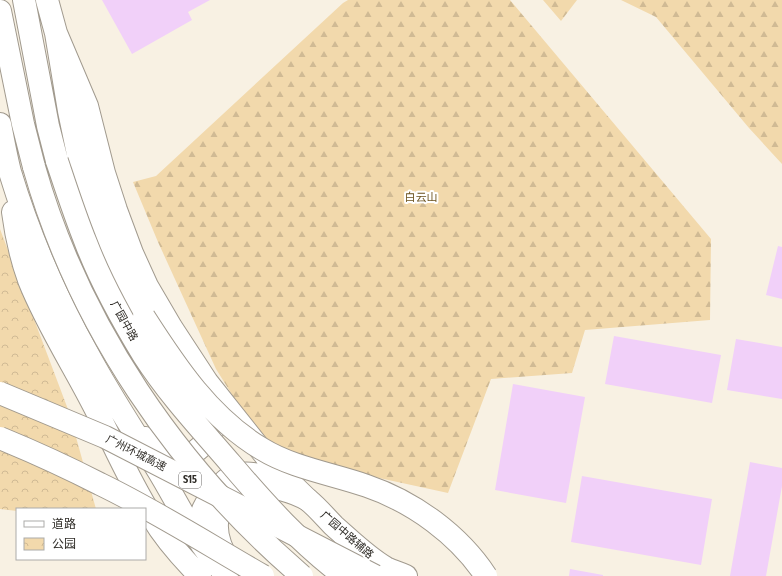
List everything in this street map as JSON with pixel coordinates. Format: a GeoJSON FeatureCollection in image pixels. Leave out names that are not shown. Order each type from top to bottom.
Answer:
{"type":"FeatureCollection","features":[{"type":"Feature","properties":{"kind":"main road","name":"广园中路"},"geometry":{"type":"LineString","coordinates":[[24,0],[56,161],[86,245],[124,323],[144,356],[171,393],[249,485],[288,527],[344,576]]}},
{"type":"Feature","properties":{"kind":"main road"},"geometry":{"type":"LineString","coordinates":[[47,0],[56,33],[69,111],[79,158],[90,196],[126,282],[144,316],[178,369],[221,417],[245,438],[263,450],[284,460],[367,486],[393,496],[415,509],[453,538],[470,555],[486,576]]}},
{"type":"Feature","properties":{"kind":"main road"},"geometry":{"type":"LineString","coordinates":[[0,11],[23,124],[43,200],[65,258],[86,302],[127,374],[171,438],[197,472],[250,528],[302,576]]}},
{"type":"Feature","properties":{"kind":"main road"},"geometry":{"type":"LineString","coordinates":[[56,33],[87,106],[104,174],[132,253],[148,286],[171,327],[207,382],[276,469],[308,500]]}},
{"type":"Feature","properties":{"kind":"main road"},"geometry":{"type":"LineString","coordinates":[[0,124],[10,171],[32,234],[60,300],[90,359],[203,548],[227,576]]}},
{"type":"Feature","properties":{"kind":"main road"},"geometry":{"type":"LineString","coordinates":[[10,171],[15,227],[21,254],[30,280],[45,314],[152,518],[179,554],[200,576]]}},
{"type":"Feature","properties":{"kind":"main road"},"geometry":{"type":"LineString","coordinates":[[114,400],[144,438],[156,450],[171,457],[182,457],[193,453],[202,447],[215,424],[217,411],[216,404],[207,382]]}},
{"type":"Feature","properties":{"kind":"main road","name":"广州环城高速"},"geometry":{"type":"LineString","coordinates":[[0,393],[104,437],[391,574]]}},
{"type":"Feature","properties":{"kind":"main road"},"geometry":{"type":"LineString","coordinates":[[0,438],[101,484],[146,508]]}},
{"type":"Feature","properties":{"kind":"main road"},"geometry":{"type":"LineString","coordinates":[[203,548],[200,524],[203,510],[209,499],[218,488],[230,477],[246,474],[276,478],[289,485],[308,500]]}},
{"type":"Feature","properties":{"kind":"main road"},"geometry":{"type":"LineString","coordinates":[[247,576],[230,560],[219,541],[216,531],[217,518],[223,508],[232,497],[243,490],[255,486],[286,490],[308,500]]}},
{"type":"Feature","properties":{"kind":"main road","name":"广园中路辅路"},"geometry":{"type":"LineString","coordinates":[[308,500],[335,526],[391,574]]}},
{"type":"Feature","properties":{"kind":"main road"},"geometry":{"type":"LineString","coordinates":[[146,508],[262,576]]}},
{"type":"Feature","properties":{"kind":"green space","name":"白云山"},"geometry":{"type":"Polygon","coordinates":[[[348,0],[510,0],[711,239],[710,320],[585,330],[572,373],[491,379],[448,493],[269,454],[216,369],[158,242],[133,182],[156,176],[348,0]]]}},
{"type":"Feature","properties":{"kind":"green space"},"geometry":{"type":"Polygon","coordinates":[[[543,0],[577,0],[561,21],[543,0]]]}},
{"type":"Feature","properties":{"kind":"green space"},"geometry":{"type":"Polygon","coordinates":[[[621,0],[782,0],[782,164],[749,128],[656,17],[621,0]]]}},
{"type":"Feature","properties":{"kind":"green space"},"geometry":{"type":"Polygon","coordinates":[[[0,229],[69,412],[96,508],[16,508],[16,511],[0,509],[0,229]]]}},
{"type":"Feature","properties":{"kind":"building"},"geometry":{"type":"Polygon","coordinates":[[[102,0],[210,0],[188,12],[192,20],[132,54],[102,0]]]}},
{"type":"Feature","properties":{"kind":"building"},"geometry":{"type":"Polygon","coordinates":[[[778,246],[782,247],[782,299],[766,295],[778,246]]]}},
{"type":"Feature","properties":{"kind":"building"},"geometry":{"type":"Polygon","coordinates":[[[614,336],[721,355],[712,403],[605,384],[614,336]]]}},
{"type":"Feature","properties":{"kind":"building"},"geometry":{"type":"Polygon","coordinates":[[[736,339],[782,347],[782,399],[727,390],[736,339]]]}},
{"type":"Feature","properties":{"kind":"building"},"geometry":{"type":"Polygon","coordinates":[[[513,384],[585,397],[566,503],[495,490],[513,384]]]}},
{"type":"Feature","properties":{"kind":"building"},"geometry":{"type":"Polygon","coordinates":[[[750,462],[782,468],[782,486],[766,576],[730,576],[750,462]]]}},
{"type":"Feature","properties":{"kind":"building"},"geometry":{"type":"Polygon","coordinates":[[[582,476],[712,499],[701,565],[571,542],[582,476]]]}},
{"type":"Feature","properties":{"kind":"building"},"geometry":{"type":"Polygon","coordinates":[[[570,569],[603,575],[603,576],[569,576],[570,569]]]}}]}
